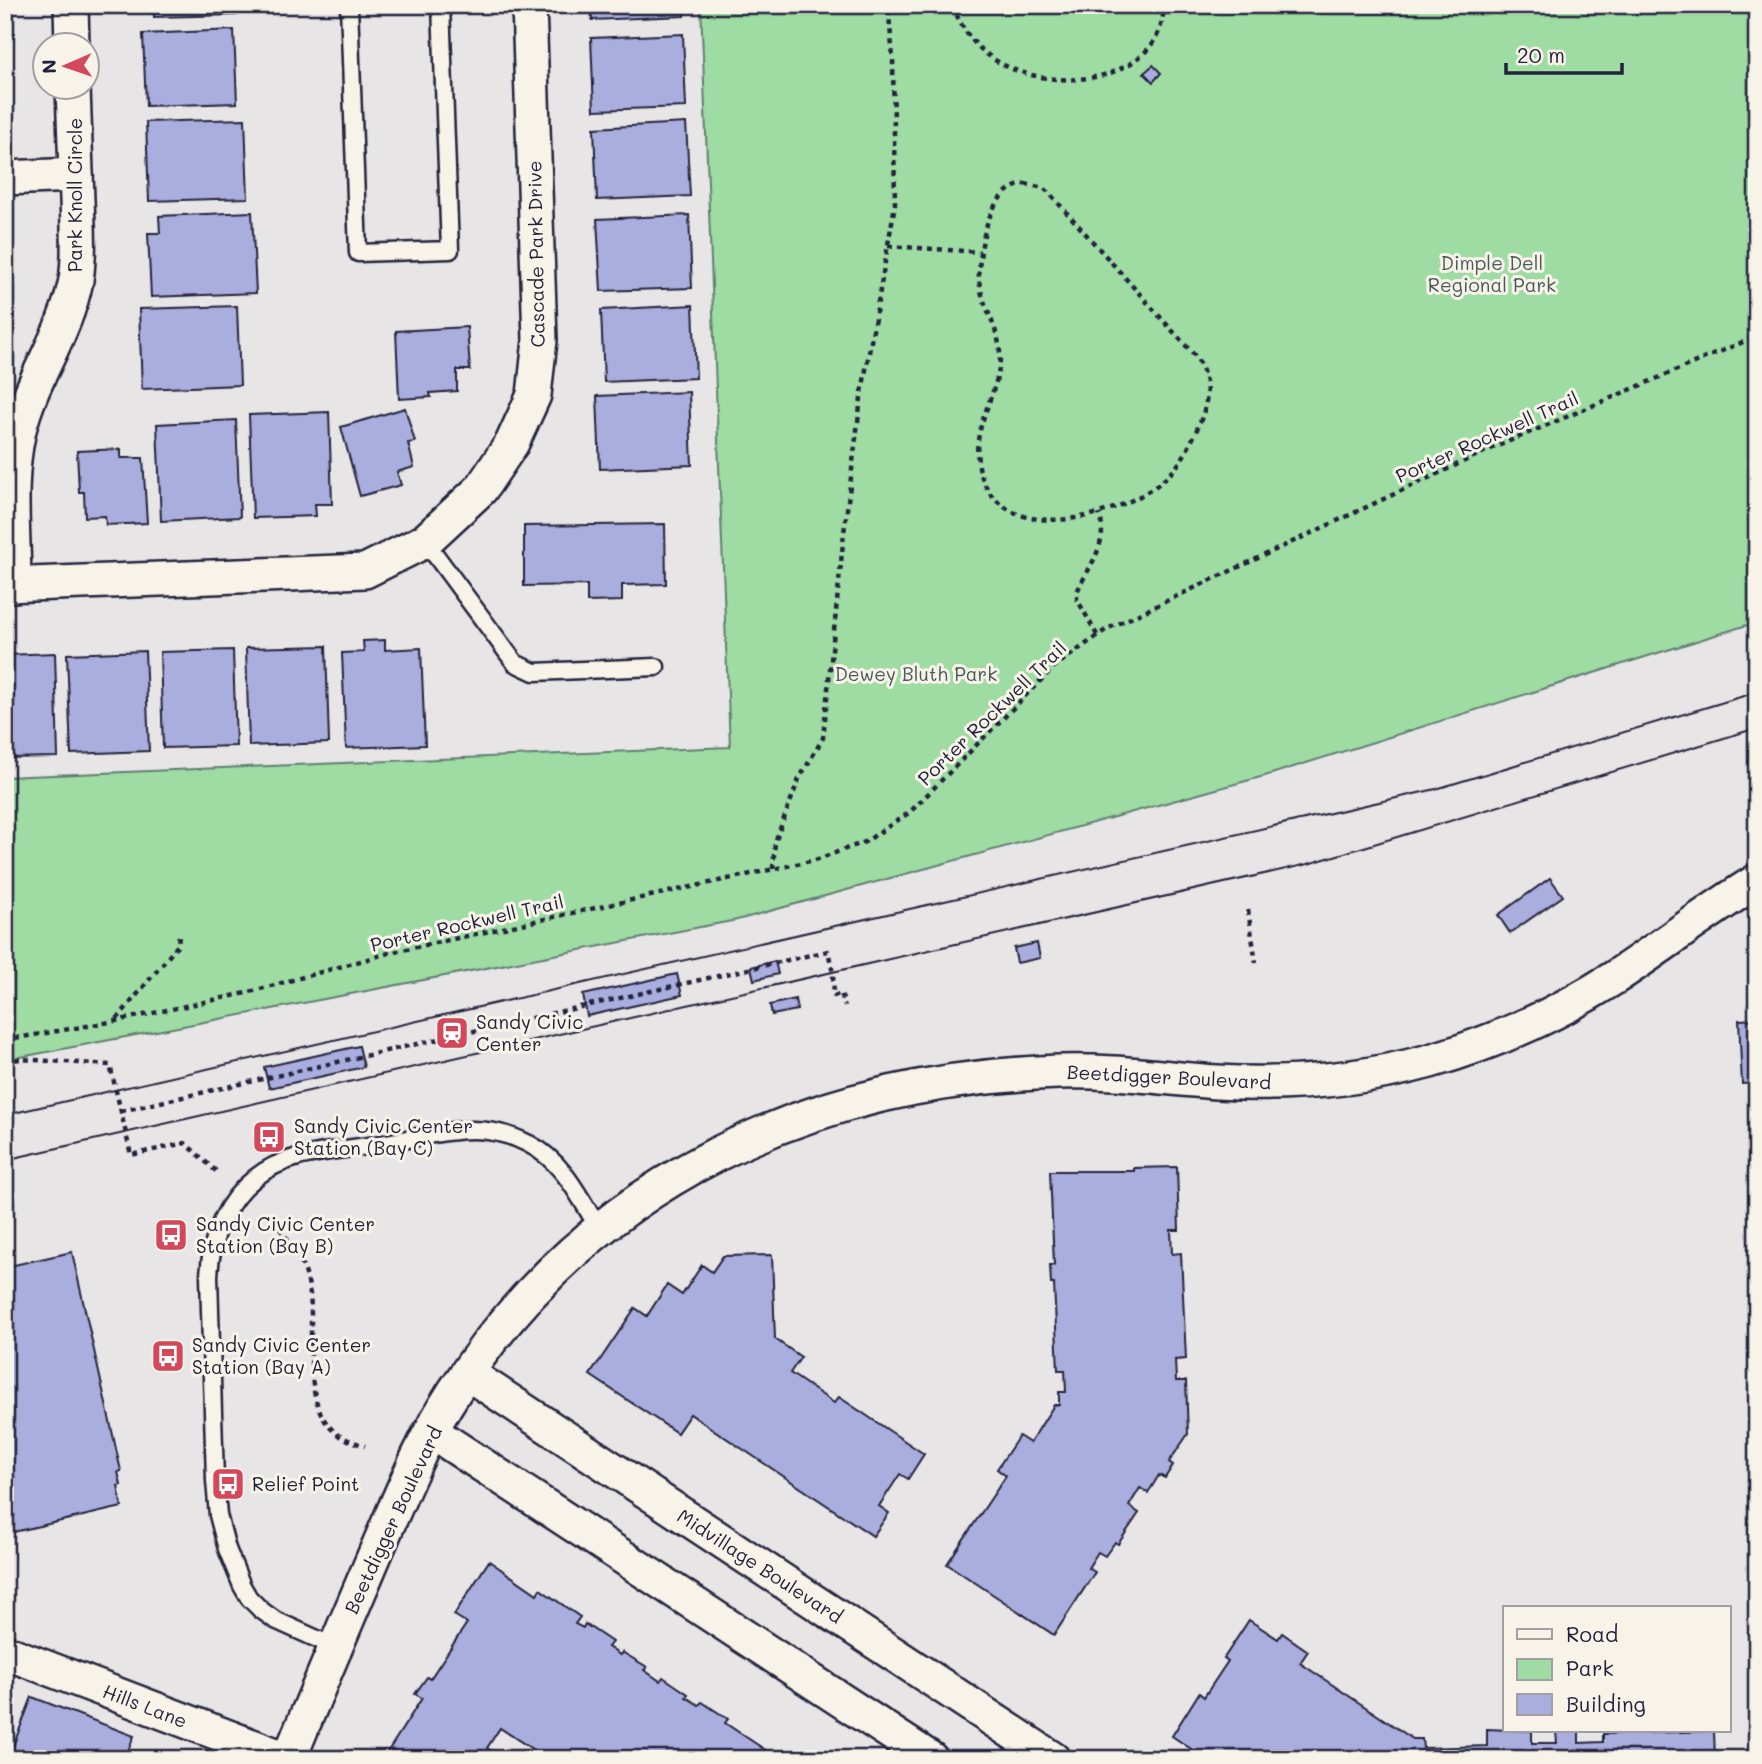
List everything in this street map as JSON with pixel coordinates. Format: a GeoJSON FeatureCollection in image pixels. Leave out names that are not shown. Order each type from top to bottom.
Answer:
{"type":"FeatureCollection","features":[{"type":"Feature","properties":{"kind":"street"},"geometry":{"type":"LineString","coordinates":[[71,5],[72,32]]}},
{"type":"Feature","properties":{"kind":"street","name":"Cascade Park Drive"},"geometry":{"type":"LineString","coordinates":[[10,585],[365,570],[425,541],[481,489],[512,443],[534,395],[540,340],[529,5]]}},
{"type":"Feature","properties":{"kind":"street","name":"Park Knoll Circle"},"geometry":{"type":"LineString","coordinates":[[10,585],[14,459],[20,429],[40,371],[57,341],[72,298],[76,277],[78,246],[73,102]]}},
{"type":"Feature","properties":{"kind":"street"},"geometry":{"type":"LineString","coordinates":[[5,178],[76,175]]}},
{"type":"Feature","properties":{"kind":"street","name":"Beetdigger Boulevard"},"geometry":{"type":"LineString","coordinates":[[287,1759],[410,1473],[484,1348],[520,1303],[563,1259],[599,1229],[690,1168],[742,1142],[806,1116],[850,1102],[905,1090],[1010,1075],[1059,1072],[1112,1072],[1217,1082],[1326,1081],[1383,1072],[1432,1060],[1528,1025],[1575,1002],[1618,975],[1707,911],[1757,881]]}},
{"type":"Feature","properties":{"kind":"street","name":"Midvillage Boulevard"},"geometry":{"type":"LineString","coordinates":[[467,1373],[1053,1759]]}},
{"type":"Feature","properties":{"kind":"street"},"geometry":{"type":"LineString","coordinates":[[432,1432],[931,1759]]}},
{"type":"Feature","properties":{"kind":"street","name":"Hills Lane"},"geometry":{"type":"LineString","coordinates":[[5,1652],[287,1759]]}},
{"type":"Feature","properties":{"kind":"lane"},"geometry":{"type":"LineString","coordinates":[[349,5],[358,253],[450,250],[441,5]]}},
{"type":"Feature","properties":{"kind":"lane"},"geometry":{"type":"LineString","coordinates":[[425,541],[515,663],[525,669],[534,672],[656,667]]}},
{"type":"Feature","properties":{"kind":"lane"},"geometry":{"type":"LineString","coordinates":[[335,1647],[275,1620],[249,1598],[227,1549],[218,1515],[209,1276],[210,1253],[216,1231],[226,1211],[239,1192],[256,1177],[296,1158],[472,1130],[511,1136],[530,1144],[547,1156],[563,1172],[599,1229]]}},
{"type":"Feature","properties":{"kind":"path"},"geometry":{"type":"LineString","coordinates":[[773,869],[775,842],[799,779],[824,738],[844,533],[861,398],[895,205],[893,58],[888,5]]}},
{"type":"Feature","properties":{"kind":"path"},"geometry":{"type":"LineString","coordinates":[[953,5],[966,34],[994,60],[1011,69],[1058,79],[1101,75],[1136,60],[1154,42],[1162,25],[1164,5]]}},
{"type":"Feature","properties":{"kind":"path"},"geometry":{"type":"LineString","coordinates":[[1018,185],[1044,188],[1196,357],[1203,367],[1208,390],[1206,403],[1192,442],[1166,478],[1147,491],[1099,514],[1058,521],[1018,514],[1000,502],[986,485],[978,461],[978,452],[1000,362],[998,340],[978,281],[980,252],[993,208],[1004,193],[1018,185]]}},
{"type":"Feature","properties":{"kind":"path"},"geometry":{"type":"LineString","coordinates":[[888,246],[980,252]]}},
{"type":"Feature","properties":{"kind":"path","name":"Porter Rockwell Trail"},"geometry":{"type":"LineString","coordinates":[[5,1040],[116,1021],[246,993],[389,953],[840,852],[887,829],[930,793],[1054,667],[1097,635],[1132,616],[1486,451],[1757,336]]}},
{"type":"Feature","properties":{"kind":"path"},"geometry":{"type":"LineString","coordinates":[[1097,635],[1077,599],[1077,592],[1101,545],[1103,525],[1099,514]]}},
{"type":"Feature","properties":{"kind":"path"},"geometry":{"type":"LineString","coordinates":[[1248,910],[1256,963]]}},
{"type":"Feature","properties":{"kind":"path"},"geometry":{"type":"LineString","coordinates":[[116,1021],[178,944],[179,934]]}},
{"type":"Feature","properties":{"kind":"path"},"geometry":{"type":"LineString","coordinates":[[121,1111],[828,951],[834,996],[841,993],[845,1006]]}},
{"type":"Feature","properties":{"kind":"path"},"geometry":{"type":"LineString","coordinates":[[5,1061],[20,1059],[110,1065],[131,1155],[185,1143],[216,1171]]}},
{"type":"Feature","properties":{"kind":"path"},"geometry":{"type":"LineString","coordinates":[[274,1220],[296,1252],[308,1281],[312,1384],[324,1420],[340,1436],[365,1446]]}},
{"type":"Feature","properties":{"kind":"green space"},"geometry":{"type":"Polygon","coordinates":[[[701,5],[1757,5],[1757,622],[1268,775],[737,920],[5,1060],[5,777],[730,747],[701,5]]]}},
{"type":"Feature","properties":{"kind":"building"},"geometry":{"type":"Polygon","coordinates":[[[153,5],[237,5],[237,15],[154,17],[153,5]]]}},
{"type":"Feature","properties":{"kind":"building"},"geometry":{"type":"Polygon","coordinates":[[[591,5],[684,5],[684,16],[592,20],[591,5]]]}},
{"type":"Feature","properties":{"kind":"building"},"geometry":{"type":"Polygon","coordinates":[[[234,30],[237,103],[146,106],[143,34],[234,30]]]}},
{"type":"Feature","properties":{"kind":"building"},"geometry":{"type":"Polygon","coordinates":[[[683,34],[686,107],[594,110],[591,38],[683,34]]]}},
{"type":"Feature","properties":{"kind":"building"},"geometry":{"type":"Polygon","coordinates":[[[1153,65],[1161,73],[1153,82],[1144,73],[1153,65]]]}},
{"type":"Feature","properties":{"kind":"building"},"geometry":{"type":"Polygon","coordinates":[[[245,119],[248,198],[149,201],[146,122],[245,119]]]}},
{"type":"Feature","properties":{"kind":"building"},"geometry":{"type":"Polygon","coordinates":[[[686,123],[690,196],[597,200],[594,128],[686,123]]]}},
{"type":"Feature","properties":{"kind":"building"},"geometry":{"type":"Polygon","coordinates":[[[252,212],[256,293],[151,297],[148,233],[160,233],[159,216],[252,212]]]}},
{"type":"Feature","properties":{"kind":"building"},"geometry":{"type":"Polygon","coordinates":[[[689,215],[692,288],[601,291],[597,219],[689,215]]]}},
{"type":"Feature","properties":{"kind":"building"},"geometry":{"type":"Polygon","coordinates":[[[5,283],[11,283],[12,325],[5,325],[5,283]]]}},
{"type":"Feature","properties":{"kind":"building"},"geometry":{"type":"Polygon","coordinates":[[[693,305],[696,378],[604,382],[601,310],[693,305]]]}},
{"type":"Feature","properties":{"kind":"building"},"geometry":{"type":"Polygon","coordinates":[[[237,306],[240,385],[142,389],[139,309],[237,306]]]}},
{"type":"Feature","properties":{"kind":"building"},"geometry":{"type":"Polygon","coordinates":[[[467,327],[470,370],[457,370],[457,391],[430,393],[431,397],[399,399],[396,331],[467,327]]]}},
{"type":"Feature","properties":{"kind":"building"},"geometry":{"type":"Polygon","coordinates":[[[689,392],[692,465],[600,469],[597,396],[689,392]]]}},
{"type":"Feature","properties":{"kind":"building"},"geometry":{"type":"Polygon","coordinates":[[[405,408],[415,442],[408,443],[414,467],[397,472],[401,485],[360,496],[341,427],[405,408]]]}},
{"type":"Feature","properties":{"kind":"building"},"geometry":{"type":"Polygon","coordinates":[[[329,412],[332,504],[315,504],[316,516],[253,518],[249,415],[329,412]]]}},
{"type":"Feature","properties":{"kind":"building"},"geometry":{"type":"Polygon","coordinates":[[[236,420],[240,517],[161,521],[157,424],[236,420]]]}},
{"type":"Feature","properties":{"kind":"building"},"geometry":{"type":"Polygon","coordinates":[[[121,449],[121,458],[143,458],[147,523],[106,525],[105,516],[85,517],[84,492],[79,492],[77,451],[121,449]]]}},
{"type":"Feature","properties":{"kind":"building"},"geometry":{"type":"Polygon","coordinates":[[[665,524],[666,584],[622,585],[622,601],[587,602],[587,585],[524,586],[524,526],[665,524]]]}},
{"type":"Feature","properties":{"kind":"building"},"geometry":{"type":"Polygon","coordinates":[[[385,640],[385,650],[421,648],[425,745],[346,748],[342,653],[364,652],[363,641],[385,640]]]}},
{"type":"Feature","properties":{"kind":"building"},"geometry":{"type":"Polygon","coordinates":[[[326,646],[329,743],[249,746],[246,648],[326,646]]]}},
{"type":"Feature","properties":{"kind":"building"},"geometry":{"type":"Polygon","coordinates":[[[233,650],[236,746],[163,748],[160,652],[233,650]]]}},
{"type":"Feature","properties":{"kind":"building"},"geometry":{"type":"Polygon","coordinates":[[[145,651],[149,751],[71,754],[67,654],[145,651]]]}},
{"type":"Feature","properties":{"kind":"building"},"geometry":{"type":"Polygon","coordinates":[[[55,653],[58,757],[5,758],[5,655],[55,653]]]}},
{"type":"Feature","properties":{"kind":"building"},"geometry":{"type":"Polygon","coordinates":[[[1550,878],[1563,896],[1510,933],[1498,915],[1550,878]]]}},
{"type":"Feature","properties":{"kind":"building"},"geometry":{"type":"Polygon","coordinates":[[[1037,943],[1040,958],[1017,963],[1014,948],[1037,943]]]}},
{"type":"Feature","properties":{"kind":"building"},"geometry":{"type":"Polygon","coordinates":[[[775,961],[778,974],[754,980],[751,967],[775,961]]]}},
{"type":"Feature","properties":{"kind":"building"},"geometry":{"type":"Polygon","coordinates":[[[677,974],[682,995],[587,1016],[583,995],[677,974]]]}},
{"type":"Feature","properties":{"kind":"building"},"geometry":{"type":"Polygon","coordinates":[[[795,999],[797,1010],[772,1015],[770,1005],[795,999]]]}},
{"type":"Feature","properties":{"kind":"building"},"geometry":{"type":"Polygon","coordinates":[[[1757,1019],[1757,1083],[1742,1084],[1739,1020],[1757,1019]]]}},
{"type":"Feature","properties":{"kind":"building"},"geometry":{"type":"Polygon","coordinates":[[[359,1046],[364,1067],[269,1088],[264,1067],[359,1046]]]}},
{"type":"Feature","properties":{"kind":"building"},"geometry":{"type":"Polygon","coordinates":[[[1177,1167],[1179,1230],[1171,1230],[1172,1254],[1181,1253],[1186,1359],[1175,1360],[1176,1381],[1186,1381],[1188,1434],[1169,1462],[1173,1465],[1165,1478],[1159,1475],[1148,1493],[1140,1488],[1129,1506],[1139,1513],[1118,1544],[1115,1542],[1105,1556],[1098,1552],[1088,1568],[1095,1572],[1054,1635],[947,1564],[1006,1476],[997,1469],[1019,1436],[1030,1443],[1054,1405],[1059,1405],[1059,1392],[1066,1392],[1065,1370],[1058,1370],[1054,1284],[1051,1284],[1050,1265],[1054,1265],[1050,1171],[1134,1171],[1134,1168],[1177,1167]]]}},
{"type":"Feature","properties":{"kind":"building"},"geometry":{"type":"Polygon","coordinates":[[[72,1252],[121,1471],[118,1472],[121,1485],[118,1486],[122,1507],[5,1534],[5,1267],[72,1252]]]}},
{"type":"Feature","properties":{"kind":"building"},"geometry":{"type":"Polygon","coordinates":[[[772,1255],[775,1339],[801,1357],[790,1373],[834,1403],[839,1397],[924,1454],[908,1479],[900,1474],[879,1506],[889,1513],[873,1536],[690,1414],[677,1433],[590,1375],[635,1308],[647,1316],[667,1285],[682,1295],[702,1265],[712,1272],[723,1256],[772,1255]]]}},
{"type":"Feature","properties":{"kind":"building"},"geometry":{"type":"Polygon","coordinates":[[[489,1561],[537,1594],[540,1589],[580,1617],[575,1624],[583,1628],[585,1624],[612,1642],[608,1647],[647,1667],[644,1670],[660,1681],[663,1677],[699,1705],[702,1702],[728,1719],[725,1723],[779,1759],[542,1759],[539,1757],[541,1755],[500,1728],[487,1748],[502,1759],[383,1759],[422,1698],[415,1694],[427,1677],[430,1679],[467,1623],[454,1615],[489,1561]]]}},
{"type":"Feature","properties":{"kind":"building"},"geometry":{"type":"Polygon","coordinates":[[[1249,1620],[1278,1639],[1282,1633],[1308,1651],[1300,1663],[1413,1739],[1422,1739],[1423,1748],[1487,1746],[1487,1729],[1532,1732],[1532,1743],[1557,1743],[1556,1732],[1579,1732],[1579,1743],[1603,1742],[1603,1734],[1714,1732],[1715,1759],[1206,1759],[1172,1736],[1199,1693],[1204,1697],[1228,1661],[1224,1658],[1249,1620]]]}},
{"type":"Feature","properties":{"kind":"building"},"geometry":{"type":"Polygon","coordinates":[[[32,1697],[134,1736],[125,1758],[127,1759],[8,1759],[32,1697]]]}},
{"type":"Feature","properties":{"kind":"tram line"},"geometry":{"type":"LineString","coordinates":[[5,1115],[1436,789],[1757,692]]}},
{"type":"Feature","properties":{"kind":"tram line"},"geometry":{"type":"LineString","coordinates":[[5,1160],[1308,864],[1757,728]]}},
{"type":"Feature","properties":{"kind":"place","name":"Sandy Civic Center"},"geometry":{"type":"Point","coordinates":[452,1033]}},
{"type":"Feature","properties":{"kind":"place","name":"Sandy Civic Center Station (Bay C)"},"geometry":{"type":"Point","coordinates":[269,1137]}},
{"type":"Feature","properties":{"kind":"place","name":"Sandy Civic Center Station (Bay B)"},"geometry":{"type":"Point","coordinates":[171,1235]}},
{"type":"Feature","properties":{"kind":"place","name":"Sandy Civic Center Station (Bay A)"},"geometry":{"type":"Point","coordinates":[168,1356]}},
{"type":"Feature","properties":{"kind":"place","name":"Relief Point"},"geometry":{"type":"Point","coordinates":[228,1484]}},
{"type":"Feature","properties":{"kind":"park label","name":"Dimple Dell Regional Park"},"geometry":{"type":"Point","coordinates":[1492,274]}},
{"type":"Feature","properties":{"kind":"park label","name":"Dewey Bluth Park"},"geometry":{"type":"Point","coordinates":[916,674]}}]}
